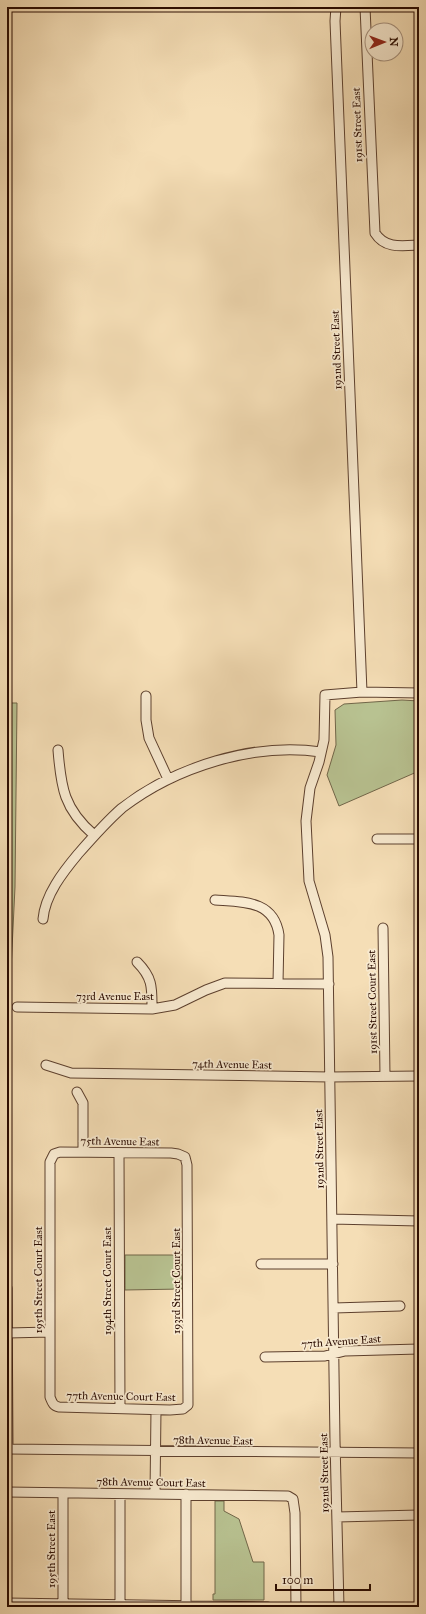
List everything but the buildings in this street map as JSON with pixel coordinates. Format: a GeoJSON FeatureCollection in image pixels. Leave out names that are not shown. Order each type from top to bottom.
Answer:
{"type":"FeatureCollection","features":[{"type":"Feature","properties":{"kind":"street","name":"192nd Street East"},"geometry":{"type":"LineString","coordinates":[[336,7],[335,37],[362,692],[325,695],[324,740],[310,788],[306,821],[307,868],[311,890],[325,934],[328,957],[339,1607]]}},
{"type":"Feature","properties":{"kind":"street","name":"191st Street East"},"geometry":{"type":"LineString","coordinates":[[365,7],[373,222],[375,233],[379,240],[390,246],[419,245]]}},
{"type":"Feature","properties":{"kind":"street"},"geometry":{"type":"LineString","coordinates":[[362,692],[419,693]]}},
{"type":"Feature","properties":{"kind":"street"},"geometry":{"type":"LineString","coordinates":[[146,696],[146,720],[149,738],[168,779]]}},
{"type":"Feature","properties":{"kind":"street"},"geometry":{"type":"LineString","coordinates":[[58,750],[60,779],[64,793],[73,812],[94,835]]}},
{"type":"Feature","properties":{"kind":"street"},"geometry":{"type":"LineString","coordinates":[[43,920],[44,908],[69,865],[94,835],[122,809],[141,795],[168,779],[204,764],[237,755],[276,750],[311,750],[321,752]]}},
{"type":"Feature","properties":{"kind":"street"},"geometry":{"type":"LineString","coordinates":[[377,839],[419,839]]}},
{"type":"Feature","properties":{"kind":"street"},"geometry":{"type":"LineString","coordinates":[[215,900],[248,903],[259,906],[272,916],[279,935],[278,983]]}},
{"type":"Feature","properties":{"kind":"street","name":"191st Street Court East"},"geometry":{"type":"LineString","coordinates":[[383,928],[385,1076]]}},
{"type":"Feature","properties":{"kind":"street"},"geometry":{"type":"LineString","coordinates":[[137,962],[145,971],[152,987],[152,1009]]}},
{"type":"Feature","properties":{"kind":"street","name":"73rd Avenue East"},"geometry":{"type":"LineString","coordinates":[[17,1007],[152,1009],[175,1005],[206,990],[225,983],[329,984]]}},
{"type":"Feature","properties":{"kind":"street","name":"74th Avenue East"},"geometry":{"type":"LineString","coordinates":[[46,1065],[71,1073],[330,1077],[419,1076]]}},
{"type":"Feature","properties":{"kind":"street"},"geometry":{"type":"LineString","coordinates":[[77,1092],[83,1103],[83,1152]]}},
{"type":"Feature","properties":{"kind":"street","name":"75th Avenue East"},"geometry":{"type":"LineString","coordinates":[[54,1154],[60,1152],[171,1153],[185,1157]]}},
{"type":"Feature","properties":{"kind":"street","name":"194th Street Court East"},"geometry":{"type":"LineString","coordinates":[[118,1153],[120,1408]]}},
{"type":"Feature","properties":{"kind":"street","name":"195th Street Court East"},"geometry":{"type":"LineString","coordinates":[[54,1154],[50,1162],[50,1397],[54,1405]]}},
{"type":"Feature","properties":{"kind":"street","name":"193rd Street Court East"},"geometry":{"type":"LineString","coordinates":[[185,1157],[187,1165],[188,1405]]}},
{"type":"Feature","properties":{"kind":"street"},"geometry":{"type":"LineString","coordinates":[[332,1219],[419,1221]]}},
{"type":"Feature","properties":{"kind":"street"},"geometry":{"type":"LineString","coordinates":[[261,1264],[333,1264]]}},
{"type":"Feature","properties":{"kind":"street"},"geometry":{"type":"LineString","coordinates":[[7,1288],[7,1449]]}},
{"type":"Feature","properties":{"kind":"street"},"geometry":{"type":"LineString","coordinates":[[334,1308],[400,1306]]}},
{"type":"Feature","properties":{"kind":"street"},"geometry":{"type":"LineString","coordinates":[[8,1333],[50,1332]]}},
{"type":"Feature","properties":{"kind":"street","name":"77th Avenue East"},"geometry":{"type":"LineString","coordinates":[[265,1357],[325,1356],[345,1351],[419,1349]]}},
{"type":"Feature","properties":{"kind":"street","name":"77th Avenue Court East"},"geometry":{"type":"LineString","coordinates":[[54,1405],[59,1407],[156,1410],[179,1409],[188,1405]]}},
{"type":"Feature","properties":{"kind":"street"},"geometry":{"type":"LineString","coordinates":[[155,1493],[156,1410]]}},
{"type":"Feature","properties":{"kind":"street","name":"78th Avenue East"},"geometry":{"type":"LineString","coordinates":[[7,1449],[336,1454],[419,1453]]}},
{"type":"Feature","properties":{"kind":"street","name":"78th Avenue Court East"},"geometry":{"type":"LineString","coordinates":[[7,1492],[288,1496],[294,1499],[296,1607]]}},
{"type":"Feature","properties":{"kind":"street","name":"195th Street East"},"geometry":{"type":"LineString","coordinates":[[63,1493],[63,1604]]}},
{"type":"Feature","properties":{"kind":"street"},"geometry":{"type":"LineString","coordinates":[[120,1494],[120,1605]]}},
{"type":"Feature","properties":{"kind":"street"},"geometry":{"type":"LineString","coordinates":[[186,1494],[186,1606]]}},
{"type":"Feature","properties":{"kind":"street"},"geometry":{"type":"LineString","coordinates":[[337,1517],[419,1515]]}},
{"type":"Feature","properties":{"kind":"street"},"geometry":{"type":"LineString","coordinates":[[7,1603],[268,1607]]}},
{"type":"Feature","properties":{"kind":"green space"},"geometry":{"type":"Polygon","coordinates":[[[402,700],[419,701],[419,771],[339,806],[327,775],[336,745],[335,710],[344,704],[402,700]]]}},
{"type":"Feature","properties":{"kind":"green space"},"geometry":{"type":"Polygon","coordinates":[[[7,703],[17,703],[15,887],[7,1052],[7,703]]]}},
{"type":"Feature","properties":{"kind":"green space"},"geometry":{"type":"Polygon","coordinates":[[[125,1255],[182,1255],[182,1289],[125,1290],[125,1255]]]}},
{"type":"Feature","properties":{"kind":"green space"},"geometry":{"type":"Polygon","coordinates":[[[215,1501],[224,1501],[224,1511],[239,1519],[253,1562],[264,1562],[264,1600],[213,1600],[213,1594],[215,1594],[215,1501]]]}}]}
